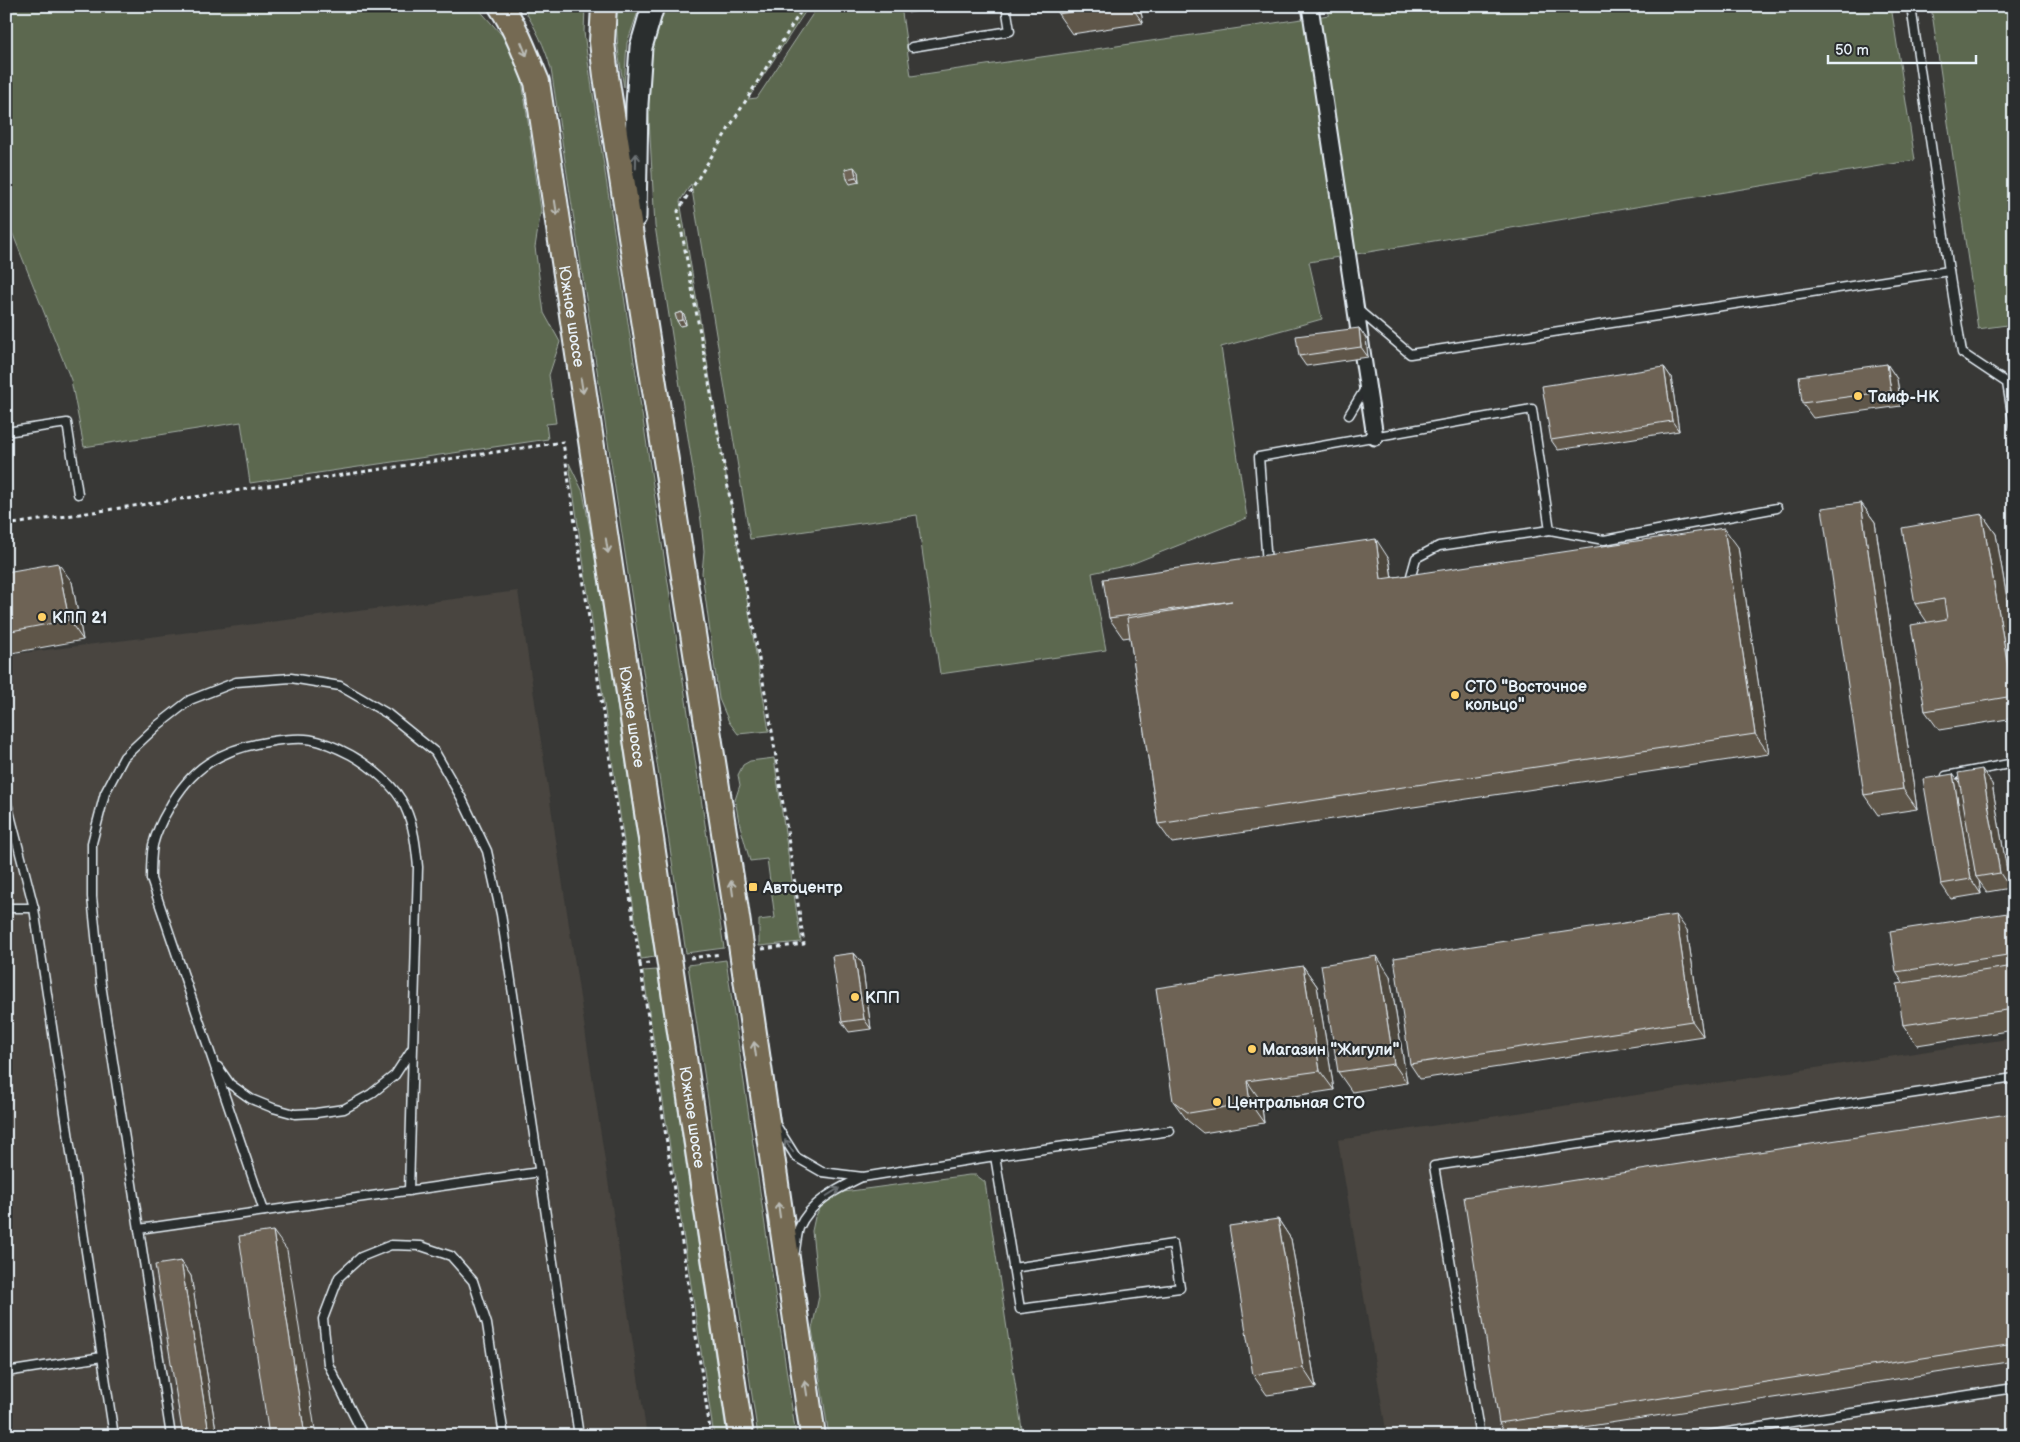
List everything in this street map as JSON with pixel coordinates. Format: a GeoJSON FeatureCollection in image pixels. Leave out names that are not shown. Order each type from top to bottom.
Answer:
{"type":"FeatureCollection","features":[{"type":"Feature","properties":{"kind":"main road","name":"Южное шоссе"},"geometry":{"type":"LineString","coordinates":[[501,6],[510,19],[522,44],[537,82],[741,1436]]}},
{"type":"Feature","properties":{"kind":"main road"},"geometry":{"type":"LineString","coordinates":[[604,6],[602,42],[606,76],[733,890],[813,1436]]}},
{"type":"Feature","properties":{"kind":"main road"},"geometry":{"type":"LineString","coordinates":[[644,315],[635,216],[637,104],[641,47],[653,6]]}},
{"type":"Feature","properties":{"kind":"street"},"geometry":{"type":"LineString","coordinates":[[1310,6],[1375,437]]}},
{"type":"Feature","properties":{"kind":"lane"},"geometry":{"type":"LineString","coordinates":[[912,47],[1010,31],[1006,6]]}},
{"type":"Feature","properties":{"kind":"lane"},"geometry":{"type":"LineString","coordinates":[[1911,6],[1962,353],[2007,383],[2014,426]]}},
{"type":"Feature","properties":{"kind":"lane"},"geometry":{"type":"LineString","coordinates":[[1356,308],[1410,354],[1949,271]]}},
{"type":"Feature","properties":{"kind":"lane"},"geometry":{"type":"LineString","coordinates":[[1349,415],[1367,385]]}},
{"type":"Feature","properties":{"kind":"lane"},"geometry":{"type":"LineString","coordinates":[[1267,564],[1259,457],[1532,410],[1550,530]]}},
{"type":"Feature","properties":{"kind":"lane"},"geometry":{"type":"LineString","coordinates":[[6,432],[67,423],[78,494]]}},
{"type":"Feature","properties":{"kind":"lane"},"geometry":{"type":"LineString","coordinates":[[1408,588],[1416,558],[1439,546],[1550,530],[1604,540],[1777,508]]}},
{"type":"Feature","properties":{"kind":"lane"},"geometry":{"type":"LineString","coordinates":[[170,1436],[101,984],[92,896],[92,843],[105,793],[124,757],[158,725],[190,700],[236,682],[291,678],[340,686],[388,714],[434,752],[461,797],[487,851],[501,914],[579,1436]]}},
{"type":"Feature","properties":{"kind":"lane"},"geometry":{"type":"LineString","coordinates":[[264,1212],[151,879],[153,844],[178,792],[197,770],[222,754],[250,745],[288,738],[313,738],[340,749],[364,762],[389,784],[405,806],[414,836],[418,866],[409,1191]]}},
{"type":"Feature","properties":{"kind":"lane"},"geometry":{"type":"LineString","coordinates":[[1946,776],[2014,763]]}},
{"type":"Feature","properties":{"kind":"lane"},"geometry":{"type":"LineString","coordinates":[[6,799],[34,908],[114,1436]]}},
{"type":"Feature","properties":{"kind":"lane"},"geometry":{"type":"LineString","coordinates":[[6,908],[34,908]]}},
{"type":"Feature","properties":{"kind":"lane"},"geometry":{"type":"LineString","coordinates":[[212,1059],[230,1084],[251,1098],[273,1108],[294,1114],[316,1113],[344,1108],[371,1094],[395,1075],[413,1047]]}},
{"type":"Feature","properties":{"kind":"lane"},"geometry":{"type":"LineString","coordinates":[[1480,1436],[1434,1166],[2014,1078]]}},
{"type":"Feature","properties":{"kind":"lane"},"geometry":{"type":"LineString","coordinates":[[762,1095],[777,1128],[796,1156],[822,1172],[863,1177]]}},
{"type":"Feature","properties":{"kind":"lane"},"geometry":{"type":"LineString","coordinates":[[792,1296],[794,1253],[799,1228],[813,1208],[832,1191],[863,1177],[1170,1131]]}},
{"type":"Feature","properties":{"kind":"lane"},"geometry":{"type":"LineString","coordinates":[[996,1156],[1013,1268],[1020,1309],[1180,1288],[1173,1244],[1013,1268]]}},
{"type":"Feature","properties":{"kind":"lane"},"geometry":{"type":"LineString","coordinates":[[139,1230],[540,1172]]}},
{"type":"Feature","properties":{"kind":"lane"},"geometry":{"type":"LineString","coordinates":[[364,1436],[328,1364],[323,1319],[340,1276],[361,1257],[391,1245],[422,1246],[451,1256],[473,1281],[487,1324],[504,1436]]}},
{"type":"Feature","properties":{"kind":"lane"},"geometry":{"type":"LineString","coordinates":[[6,1372],[102,1357]]}},
{"type":"Feature","properties":{"kind":"lane"},"geometry":{"type":"LineString","coordinates":[[1702,1436],[2014,1388]]}},
{"type":"Feature","properties":{"kind":"path"},"geometry":{"type":"LineString","coordinates":[[640,964],[711,1436]]}},
{"type":"Feature","properties":{"kind":"shaded area"},"geometry":{"type":"Polygon","coordinates":[[[518,591],[647,1436],[6,1436],[6,655],[518,591]]]}},
{"type":"Feature","properties":{"kind":"shaded area"},"geometry":{"type":"Polygon","coordinates":[[[2014,1038],[2014,1436],[1387,1436],[1338,1140],[2014,1038]]]}},
{"type":"Feature","properties":{"kind":"green space"},"geometry":{"type":"Polygon","coordinates":[[[6,6],[476,6],[509,43],[520,67],[541,210],[535,247],[544,313],[560,342],[549,375],[556,423],[546,424],[548,439],[250,483],[241,422],[84,447],[71,380],[6,217],[6,6]]]}},
{"type":"Feature","properties":{"kind":"green space"},"geometry":{"type":"Polygon","coordinates":[[[522,6],[585,6],[584,32],[587,55],[724,948],[686,953],[551,69],[546,52],[522,6]]]}},
{"type":"Feature","properties":{"kind":"green space"},"geometry":{"type":"Polygon","coordinates":[[[617,6],[640,6],[627,43],[624,87],[618,47],[617,6]]]}},
{"type":"Feature","properties":{"kind":"green space"},"geometry":{"type":"Polygon","coordinates":[[[661,6],[809,6],[748,99],[757,98],[818,6],[901,6],[911,76],[1329,15],[1328,6],[1891,6],[1915,160],[1309,262],[1322,319],[1221,347],[1247,518],[1129,565],[1092,573],[1106,650],[940,674],[917,515],[750,539],[691,184],[680,201],[769,731],[738,734],[729,722],[719,699],[702,573],[704,551],[701,521],[655,226],[646,66],[661,6]]]}},
{"type":"Feature","properties":{"kind":"green space"},"geometry":{"type":"Polygon","coordinates":[[[1931,6],[2014,6],[2014,324],[1978,329],[1931,6]]]}},
{"type":"Feature","properties":{"kind":"green space"},"geometry":{"type":"Polygon","coordinates":[[[569,463],[583,492],[594,551],[655,957],[641,959],[569,463]]]}},
{"type":"Feature","properties":{"kind":"green space"},"geometry":{"type":"Polygon","coordinates":[[[774,758],[801,942],[759,946],[759,920],[775,918],[767,859],[750,861],[735,800],[740,785],[738,775],[743,765],[750,761],[774,758]]]}},
{"type":"Feature","properties":{"kind":"green space"},"geometry":{"type":"Polygon","coordinates":[[[726,960],[796,1436],[758,1436],[688,965],[726,960]]]}},
{"type":"Feature","properties":{"kind":"green space"},"geometry":{"type":"Polygon","coordinates":[[[657,970],[727,1436],[714,1436],[643,971],[657,970]]]}},
{"type":"Feature","properties":{"kind":"green space"},"geometry":{"type":"Polygon","coordinates":[[[976,1175],[985,1182],[1023,1436],[829,1436],[812,1329],[819,1296],[812,1231],[815,1217],[830,1198],[843,1192],[976,1175]]]}},
{"type":"Feature","properties":{"kind":"building"},"geometry":{"type":"Polygon","coordinates":[[[1057,6],[1108,6],[1058,14],[1057,6]]]}},
{"type":"Feature","properties":{"kind":"building"},"geometry":{"type":"Polygon","coordinates":[[[854,167],[856,177],[847,179],[845,169],[854,167]]]}},
{"type":"Feature","properties":{"kind":"building"},"geometry":{"type":"Polygon","coordinates":[[[682,312],[683,320],[677,321],[675,314],[682,312]]]}},
{"type":"Feature","properties":{"kind":"building"},"geometry":{"type":"Polygon","coordinates":[[[1359,328],[1361,347],[1299,356],[1296,336],[1359,328]]]}},
{"type":"Feature","properties":{"kind":"building"},"geometry":{"type":"Polygon","coordinates":[[[1887,364],[1891,391],[1802,403],[1799,376],[1887,364]]]}},
{"type":"Feature","properties":{"kind":"building"},"geometry":{"type":"Polygon","coordinates":[[[1664,367],[1672,421],[1551,440],[1542,386],[1664,367]]]}},
{"type":"Feature","properties":{"kind":"building"},"geometry":{"type":"Polygon","coordinates":[[[1861,503],[1903,789],[1864,795],[1822,508],[1861,503]]]}},
{"type":"Feature","properties":{"kind":"building"},"geometry":{"type":"Polygon","coordinates":[[[1982,514],[2013,696],[1925,711],[1911,625],[1947,619],[1944,599],[1915,604],[1902,528],[1982,514]]]}},
{"type":"Feature","properties":{"kind":"building","name":"СТО \"Восточное кольцо\""},"geometry":{"type":"Polygon","coordinates":[[[1724,528],[1755,734],[1158,824],[1127,618],[1232,601],[1109,618],[1103,579],[1376,539],[1381,579],[1724,528]]]}},
{"type":"Feature","properties":{"kind":"building"},"geometry":{"type":"Polygon","coordinates":[[[58,563],[69,620],[6,632],[6,572],[58,563]]]}},
{"type":"Feature","properties":{"kind":"building"},"geometry":{"type":"Polygon","coordinates":[[[1982,769],[2000,873],[1976,877],[1958,773],[1982,769]]]}},
{"type":"Feature","properties":{"kind":"building"},"geometry":{"type":"Polygon","coordinates":[[[1953,774],[1971,879],[1941,884],[1923,779],[1953,774]]]}},
{"type":"Feature","properties":{"kind":"building"},"geometry":{"type":"Polygon","coordinates":[[[2014,912],[2014,954],[1896,972],[1890,931],[2014,912]]]}},
{"type":"Feature","properties":{"kind":"building"},"geometry":{"type":"Polygon","coordinates":[[[1676,915],[1692,1021],[1410,1064],[1394,958],[1676,915]]]}},
{"type":"Feature","properties":{"kind":"building","name":"КПП"},"geometry":{"type":"Polygon","coordinates":[[[854,953],[864,1019],[842,1022],[832,956],[854,953]]]}},
{"type":"Feature","properties":{"kind":"building"},"geometry":{"type":"Polygon","coordinates":[[[1377,956],[1394,1064],[1338,1072],[1321,965],[1377,956]]]}},
{"type":"Feature","properties":{"kind":"building","name":"Магазин \"Жигули\""},"geometry":{"type":"Polygon","coordinates":[[[1303,966],[1320,1071],[1247,1081],[1250,1103],[1189,1113],[1173,1101],[1156,988],[1303,966]]]}},
{"type":"Feature","properties":{"kind":"building"},"geometry":{"type":"Polygon","coordinates":[[[2014,966],[2014,1009],[1903,1025],[1897,984],[2014,966]]]}},
{"type":"Feature","properties":{"kind":"building"},"geometry":{"type":"Polygon","coordinates":[[[2014,1113],[2014,1344],[1499,1423],[1464,1197],[2014,1113]]]}},
{"type":"Feature","properties":{"kind":"building"},"geometry":{"type":"Polygon","coordinates":[[[1278,1219],[1303,1368],[1253,1375],[1229,1226],[1278,1219]]]}},
{"type":"Feature","properties":{"kind":"building"},"geometry":{"type":"Polygon","coordinates":[[[273,1231],[305,1436],[269,1436],[239,1236],[273,1231]]]}},
{"type":"Feature","properties":{"kind":"building"},"geometry":{"type":"Polygon","coordinates":[[[181,1261],[209,1433],[194,1436],[183,1436],[155,1265],[181,1261]]]}},
{"type":"Feature","properties":{"kind":"place","name":"Таиф-НК"},"geometry":{"type":"Point","coordinates":[1858,396]}},
{"type":"Feature","properties":{"kind":"place","name":"КПП 21"},"geometry":{"type":"Point","coordinates":[42,617]}},
{"type":"Feature","properties":{"kind":"place","name":"СТО \"Восточное кольцо\""},"geometry":{"type":"Point","coordinates":[1455,695]}},
{"type":"Feature","properties":{"kind":"place","name":"Автоцентр"},"geometry":{"type":"Point","coordinates":[753,887]}},
{"type":"Feature","properties":{"kind":"place","name":"КПП"},"geometry":{"type":"Point","coordinates":[855,997]}},
{"type":"Feature","properties":{"kind":"place","name":"Магазин \"Жигули\""},"geometry":{"type":"Point","coordinates":[1252,1049]}},
{"type":"Feature","properties":{"kind":"place","name":"Центральная СТО"},"geometry":{"type":"Point","coordinates":[1217,1102]}}]}
